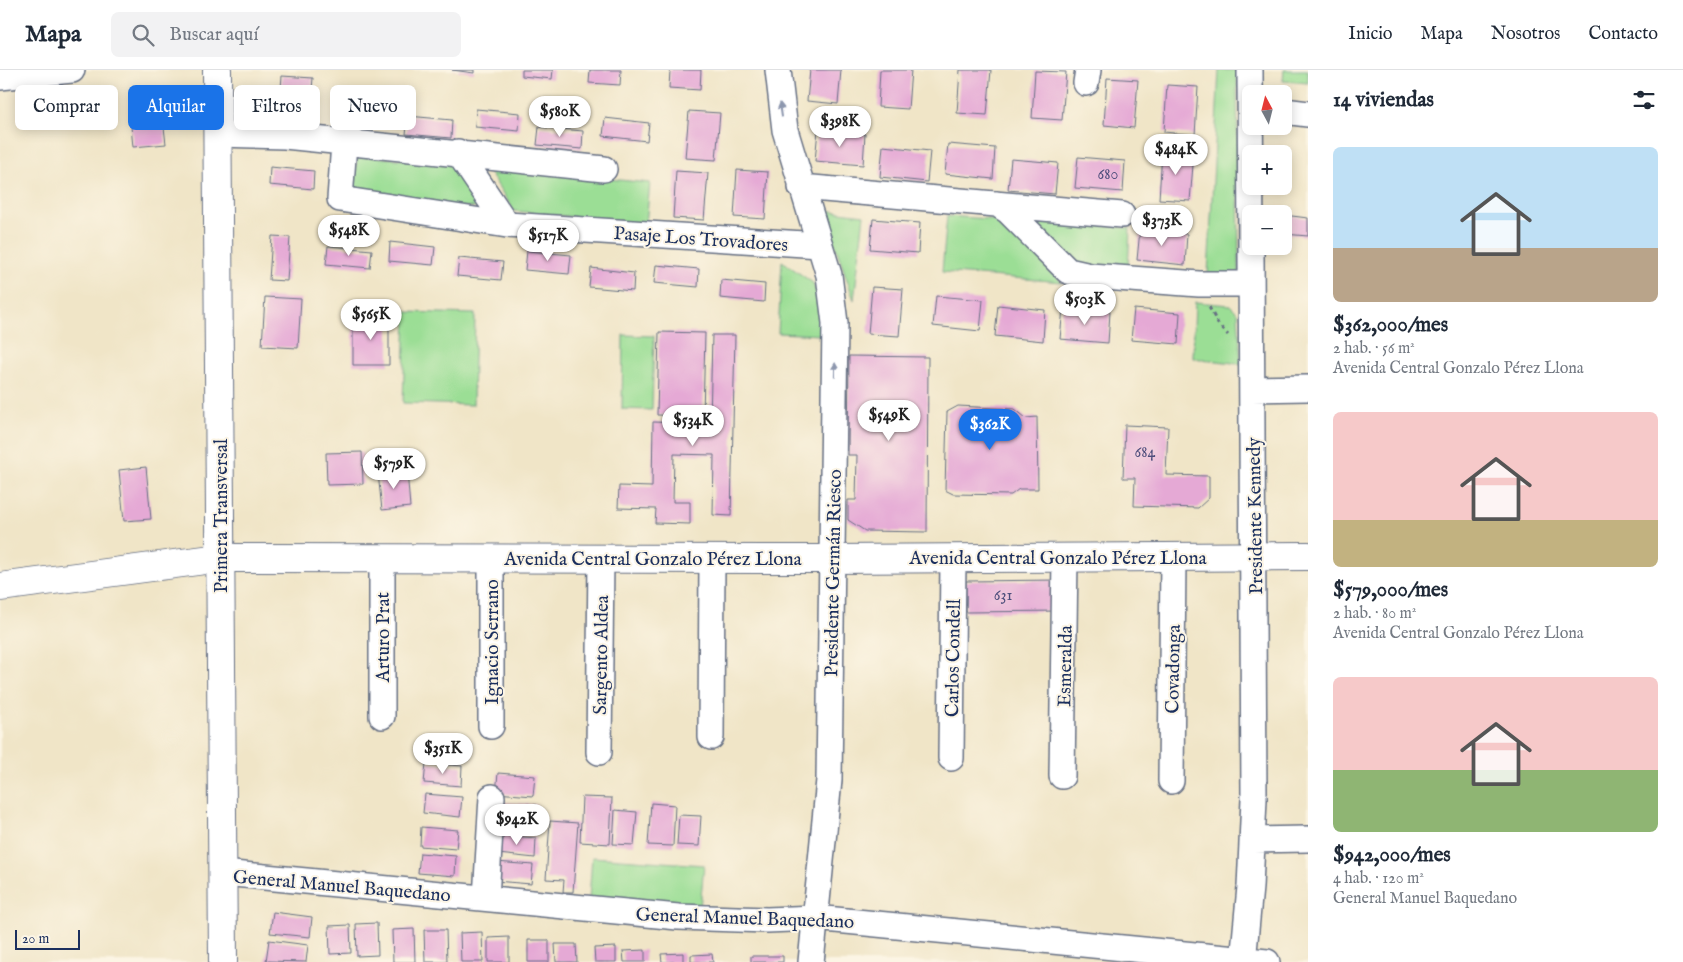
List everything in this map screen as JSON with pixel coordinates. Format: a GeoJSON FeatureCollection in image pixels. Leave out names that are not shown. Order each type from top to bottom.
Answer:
{"type":"FeatureCollection","features":[{"type":"Feature","properties":{"kind":"street"},"geometry":{"type":"LineString","coordinates":[[0,77],[72,70]]}},
{"type":"Feature","properties":{"kind":"street","name":"Primera Transversal"},"geometry":{"type":"LineString","coordinates":[[217,70],[223,962]]}},
{"type":"Feature","properties":{"kind":"street","name":"Presidente Germán Riesco"},"geometry":{"type":"LineString","coordinates":[[778,70],[785,130],[829,275],[835,323],[829,780],[811,962]]}},
{"type":"Feature","properties":{"kind":"street","name":"Presidente Kennedy"},"geometry":{"type":"LineString","coordinates":[[1250,70],[1250,85]]}},
{"type":"Feature","properties":{"kind":"street"},"geometry":{"type":"LineString","coordinates":[[1292,112],[1308,114]]}},
{"type":"Feature","properties":{"kind":"street"},"geometry":{"type":"LineString","coordinates":[[217,134],[285,136],[344,143],[458,152],[604,169]]}},
{"type":"Feature","properties":{"kind":"street","name":"Presidente Kennedy"},"geometry":{"type":"LineString","coordinates":[[1243,961],[1254,840],[1254,556],[1250,284],[1251,135]]}},
{"type":"Feature","properties":{"kind":"street","name":"Pasaje Los Trovadores"},"geometry":{"type":"LineString","coordinates":[[344,143],[340,199],[507,225],[820,245]]}},
{"type":"Feature","properties":{"kind":"street"},"geometry":{"type":"LineString","coordinates":[[458,152],[507,225]]}},
{"type":"Feature","properties":{"kind":"street"},"geometry":{"type":"LineString","coordinates":[[801,187],[1122,214]]}},
{"type":"Feature","properties":{"kind":"street"},"geometry":{"type":"LineString","coordinates":[[998,204],[1008,211],[1068,270],[1090,276],[1199,284],[1250,284]]}},
{"type":"Feature","properties":{"kind":"street"},"geometry":{"type":"LineString","coordinates":[[1252,388],[1308,388]]}},
{"type":"Feature","properties":{"kind":"street","name":"Avenida Central Gonzalo Pérez Llona"},"geometry":{"type":"LineString","coordinates":[[0,587],[220,558],[832,559],[1308,556]]}},
{"type":"Feature","properties":{"kind":"street","name":"Esmeralda"},"geometry":{"type":"LineString","coordinates":[[1062,776],[1066,557]]}},
{"type":"Feature","properties":{"kind":"street","name":"Covadonga"},"geometry":{"type":"LineString","coordinates":[[1170,781],[1173,557]]}},
{"type":"Feature","properties":{"kind":"street","name":"Arturo Prat"},"geometry":{"type":"LineString","coordinates":[[382,558],[382,716]]}},
{"type":"Feature","properties":{"kind":"street","name":"Ignacio Serrano"},"geometry":{"type":"LineString","coordinates":[[491,558],[491,726]]}},
{"type":"Feature","properties":{"kind":"street","name":"Sargento Aldea"},"geometry":{"type":"LineString","coordinates":[[599,752],[601,558]]}},
{"type":"Feature","properties":{"kind":"street"},"geometry":{"type":"LineString","coordinates":[[711,737],[712,558]]}},
{"type":"Feature","properties":{"kind":"street","name":"Carlos Condell"},"geometry":{"type":"LineString","coordinates":[[951,758],[953,558]]}},
{"type":"Feature","properties":{"kind":"street"},"geometry":{"type":"LineString","coordinates":[[486,898],[492,797]]}},
{"type":"Feature","properties":{"kind":"street"},"geometry":{"type":"LineString","coordinates":[[1254,840],[1308,839]]}},
{"type":"Feature","properties":{"kind":"street","name":"General Manuel Baquedano"},"geometry":{"type":"LineString","coordinates":[[222,873],[696,918],[815,918],[1267,962]]}},
{"type":"Feature","properties":{"kind":"path"},"geometry":{"type":"LineString","coordinates":[[1199,284],[1218,324],[1230,336],[1252,341]]}},
{"type":"Feature","properties":{"kind":"green space"},"geometry":{"type":"Polygon","coordinates":[[[1219,70],[1237,70],[1239,270],[1236,277],[1208,274],[1219,70]]]}},
{"type":"Feature","properties":{"kind":"green space"},"geometry":{"type":"Polygon","coordinates":[[[1284,70],[1308,70],[1308,83],[1283,81],[1284,70]]]}},
{"type":"Feature","properties":{"kind":"green space"},"geometry":{"type":"Polygon","coordinates":[[[357,156],[453,163],[480,208],[354,199],[357,156]]]}},
{"type":"Feature","properties":{"kind":"green space"},"geometry":{"type":"Polygon","coordinates":[[[486,167],[650,183],[646,224],[514,211],[486,167]]]}},
{"type":"Feature","properties":{"kind":"green space"},"geometry":{"type":"Polygon","coordinates":[[[823,210],[864,215],[854,300],[823,210]]]}},
{"type":"Feature","properties":{"kind":"green space"},"geometry":{"type":"Polygon","coordinates":[[[947,216],[1001,220],[1062,282],[942,272],[947,216]]]}},
{"type":"Feature","properties":{"kind":"green space"},"geometry":{"type":"Polygon","coordinates":[[[1032,220],[1130,228],[1128,271],[1084,270],[1032,220]]]}},
{"type":"Feature","properties":{"kind":"green space"},"geometry":{"type":"Polygon","coordinates":[[[782,261],[813,283],[822,311],[821,335],[778,333],[782,261]]]}},
{"type":"Feature","properties":{"kind":"green space"},"geometry":{"type":"Polygon","coordinates":[[[1195,302],[1230,305],[1238,313],[1241,364],[1193,358],[1195,302]]]}},
{"type":"Feature","properties":{"kind":"green space"},"geometry":{"type":"Polygon","coordinates":[[[406,312],[475,314],[473,405],[403,403],[406,312]]]}},
{"type":"Feature","properties":{"kind":"green space"},"geometry":{"type":"Polygon","coordinates":[[[623,335],[654,336],[652,410],[622,409],[623,335]]]}},
{"type":"Feature","properties":{"kind":"green space"},"geometry":{"type":"Polygon","coordinates":[[[592,857],[704,865],[700,908],[589,900],[592,857]]]}},
{"type":"Feature","properties":{"kind":"building"},"geometry":{"type":"Polygon","coordinates":[[[452,70],[474,70],[474,73],[452,70]]]}},
{"type":"Feature","properties":{"kind":"building"},"geometry":{"type":"Polygon","coordinates":[[[522,70],[553,70],[552,79],[522,76],[522,70]]]}},
{"type":"Feature","properties":{"kind":"building"},"geometry":{"type":"Polygon","coordinates":[[[590,70],[621,70],[620,85],[589,83],[590,70]]]}},
{"type":"Feature","properties":{"kind":"building"},"geometry":{"type":"Polygon","coordinates":[[[670,70],[701,70],[700,90],[669,88],[670,70]]]}},
{"type":"Feature","properties":{"kind":"building"},"geometry":{"type":"Polygon","coordinates":[[[810,70],[841,70],[838,104],[807,101],[810,70]]]}},
{"type":"Feature","properties":{"kind":"building"},"geometry":{"type":"Polygon","coordinates":[[[880,70],[911,70],[908,109],[878,107],[880,70]]]}},
{"type":"Feature","properties":{"kind":"building"},"geometry":{"type":"Polygon","coordinates":[[[960,70],[991,70],[987,115],[957,113],[960,70]]]}},
{"type":"Feature","properties":{"kind":"building"},"geometry":{"type":"Polygon","coordinates":[[[1035,71],[1066,72],[1062,120],[1032,118],[1035,71]]]}},
{"type":"Feature","properties":{"kind":"building"},"geometry":{"type":"Polygon","coordinates":[[[282,76],[313,78],[312,85],[281,85],[282,76]]]}},
{"type":"Feature","properties":{"kind":"building"},"geometry":{"type":"Polygon","coordinates":[[[1107,78],[1138,80],[1134,128],[1104,125],[1107,78]]]}},
{"type":"Feature","properties":{"kind":"building"},"geometry":{"type":"Polygon","coordinates":[[[1167,85],[1198,87],[1195,135],[1164,132],[1167,85]]]}},
{"type":"Feature","properties":{"kind":"building"},"geometry":{"type":"Polygon","coordinates":[[[476,109],[520,113],[519,131],[475,127],[476,109]]]}},
{"type":"Feature","properties":{"kind":"building"},"geometry":{"type":"Polygon","coordinates":[[[689,111],[720,113],[716,160],[685,158],[689,111]]]}},
{"type":"Feature","properties":{"kind":"building"},"geometry":{"type":"Polygon","coordinates":[[[416,117],[452,120],[451,138],[406,134],[406,130],[416,130],[416,117]]]}},
{"type":"Feature","properties":{"kind":"building"},"geometry":{"type":"Polygon","coordinates":[[[605,118],[649,123],[647,141],[603,136],[605,118]]]}},
{"type":"Feature","properties":{"kind":"building"},"geometry":{"type":"Polygon","coordinates":[[[539,127],[583,131],[582,149],[537,145],[539,127]]]}},
{"type":"Feature","properties":{"kind":"building"},"geometry":{"type":"Polygon","coordinates":[[[131,130],[164,130],[166,144],[133,147],[131,130]]]}},
{"type":"Feature","properties":{"kind":"building"},"geometry":{"type":"Polygon","coordinates":[[[818,130],[865,134],[863,165],[815,161],[818,130]]]}},
{"type":"Feature","properties":{"kind":"building"},"geometry":{"type":"Polygon","coordinates":[[[948,144],[995,148],[993,179],[945,174],[948,144]]]}},
{"type":"Feature","properties":{"kind":"building"},"geometry":{"type":"Polygon","coordinates":[[[883,146],[930,151],[927,182],[880,177],[883,146]]]}},
{"type":"Feature","properties":{"kind":"building"},"geometry":{"type":"Polygon","coordinates":[[[1162,152],[1194,153],[1190,201],[1159,199],[1162,152]]]}},
{"type":"Feature","properties":{"kind":"building"},"geometry":{"type":"Polygon","coordinates":[[[1078,157],[1125,161],[1123,192],[1075,188],[1078,157]]]}},
{"type":"Feature","properties":{"kind":"building"},"geometry":{"type":"Polygon","coordinates":[[[1011,159],[1058,163],[1055,194],[1008,190],[1011,159]]]}},
{"type":"Feature","properties":{"kind":"building"},"geometry":{"type":"Polygon","coordinates":[[[270,167],[314,171],[313,189],[269,185],[270,167]]]}},
{"type":"Feature","properties":{"kind":"building"},"geometry":{"type":"Polygon","coordinates":[[[737,170],[768,172],[765,219],[734,217],[737,170]]]}},
{"type":"Feature","properties":{"kind":"building"},"geometry":{"type":"Polygon","coordinates":[[[676,171],[708,173],[704,220],[673,218],[676,171]]]}},
{"type":"Feature","properties":{"kind":"building"},"geometry":{"type":"Polygon","coordinates":[[[1292,216],[1308,218],[1308,236],[1292,235],[1292,216]]]}},
{"type":"Feature","properties":{"kind":"building"},"geometry":{"type":"Polygon","coordinates":[[[873,219],[920,223],[918,253],[870,249],[873,219]]]}},
{"type":"Feature","properties":{"kind":"building"},"geometry":{"type":"Polygon","coordinates":[[[1140,230],[1187,234],[1185,265],[1137,260],[1140,230]]]}},
{"type":"Feature","properties":{"kind":"building"},"geometry":{"type":"Polygon","coordinates":[[[272,236],[290,237],[287,281],[269,280],[272,236]]]}},
{"type":"Feature","properties":{"kind":"building"},"geometry":{"type":"Polygon","coordinates":[[[390,242],[435,247],[433,265],[389,261],[390,242]]]}},
{"type":"Feature","properties":{"kind":"building"},"geometry":{"type":"Polygon","coordinates":[[[328,246],[372,250],[370,268],[326,264],[328,246]]]}},
{"type":"Feature","properties":{"kind":"building"},"geometry":{"type":"Polygon","coordinates":[[[527,251],[571,255],[569,274],[525,270],[527,251]]]}},
{"type":"Feature","properties":{"kind":"building"},"geometry":{"type":"Polygon","coordinates":[[[459,258],[503,262],[501,280],[457,276],[459,258]]]}},
{"type":"Feature","properties":{"kind":"building"},"geometry":{"type":"Polygon","coordinates":[[[656,265],[699,269],[698,287],[654,283],[656,265]]]}},
{"type":"Feature","properties":{"kind":"building"},"geometry":{"type":"Polygon","coordinates":[[[591,268],[634,273],[633,291],[589,287],[591,268]]]}},
{"type":"Feature","properties":{"kind":"building"},"geometry":{"type":"Polygon","coordinates":[[[721,280],[765,284],[764,302],[720,298],[721,280]]]}},
{"type":"Feature","properties":{"kind":"building"},"geometry":{"type":"Polygon","coordinates":[[[872,287],[903,289],[899,336],[868,334],[872,287]]]}},
{"type":"Feature","properties":{"kind":"building"},"geometry":{"type":"Polygon","coordinates":[[[936,296],[983,300],[980,331],[933,326],[936,296]]]}},
{"type":"Feature","properties":{"kind":"building"},"geometry":{"type":"Polygon","coordinates":[[[265,297],[301,299],[298,348],[262,346],[265,297]]]}},
{"type":"Feature","properties":{"kind":"building"},"geometry":{"type":"Polygon","coordinates":[[[998,305],[1045,310],[1043,341],[995,336],[998,305]]]}},
{"type":"Feature","properties":{"kind":"building"},"geometry":{"type":"Polygon","coordinates":[[[1063,308],[1110,312],[1108,343],[1060,339],[1063,308]]]}},
{"type":"Feature","properties":{"kind":"building"},"geometry":{"type":"Polygon","coordinates":[[[1134,309],[1180,313],[1178,344],[1131,340],[1134,309]]]}},
{"type":"Feature","properties":{"kind":"building"},"geometry":{"type":"Polygon","coordinates":[[[389,316],[389,365],[353,365],[353,317],[389,316]]]}},
{"type":"Feature","properties":{"kind":"building"},"geometry":{"type":"Polygon","coordinates":[[[659,332],[705,333],[703,416],[657,415],[659,332]]]}},
{"type":"Feature","properties":{"kind":"building"},"geometry":{"type":"Polygon","coordinates":[[[712,335],[735,335],[731,516],[713,515],[714,455],[674,454],[673,502],[690,502],[690,524],[655,523],[656,509],[618,508],[619,486],[652,487],[653,422],[710,424],[712,335]]]}},
{"type":"Feature","properties":{"kind":"building"},"geometry":{"type":"Polygon","coordinates":[[[849,356],[928,357],[927,532],[865,531],[848,520],[848,500],[856,500],[857,455],[848,455],[849,356]]]}},
{"type":"Feature","properties":{"kind":"building"},"geometry":{"type":"Polygon","coordinates":[[[958,406],[1015,409],[1026,418],[1037,417],[1038,489],[1019,489],[1011,495],[953,494],[945,490],[947,412],[958,406]]]}},
{"type":"Feature","properties":{"kind":"building"},"geometry":{"type":"Polygon","coordinates":[[[1125,425],[1168,427],[1166,475],[1209,476],[1209,498],[1198,508],[1134,506],[1135,478],[1123,478],[1125,425]]]}},
{"type":"Feature","properties":{"kind":"building"},"geometry":{"type":"Polygon","coordinates":[[[362,452],[363,484],[327,485],[326,453],[362,452]]]}},
{"type":"Feature","properties":{"kind":"building"},"geometry":{"type":"Polygon","coordinates":[[[146,467],[151,519],[124,521],[119,470],[146,467]]]}},
{"type":"Feature","properties":{"kind":"building"},"geometry":{"type":"Polygon","coordinates":[[[407,471],[410,507],[382,510],[378,473],[407,471]]]}},
{"type":"Feature","properties":{"kind":"building"},"geometry":{"type":"Polygon","coordinates":[[[1059,580],[1060,611],[966,612],[966,581],[1059,580]]]}},
{"type":"Feature","properties":{"kind":"building"},"geometry":{"type":"Polygon","coordinates":[[[426,763],[462,766],[461,786],[424,783],[426,763]]]}},
{"type":"Feature","properties":{"kind":"building"},"geometry":{"type":"Polygon","coordinates":[[[498,773],[535,776],[533,796],[496,793],[498,773]]]}},
{"type":"Feature","properties":{"kind":"building"},"geometry":{"type":"Polygon","coordinates":[[[425,794],[462,797],[460,817],[423,813],[425,794]]]}},
{"type":"Feature","properties":{"kind":"building"},"geometry":{"type":"Polygon","coordinates":[[[582,797],[612,798],[610,844],[580,842],[582,797]]]}},
{"type":"Feature","properties":{"kind":"building"},"geometry":{"type":"Polygon","coordinates":[[[501,802],[537,805],[536,825],[499,822],[501,802]]]}},
{"type":"Feature","properties":{"kind":"building"},"geometry":{"type":"Polygon","coordinates":[[[651,803],[675,805],[673,846],[648,845],[651,803]]]}},
{"type":"Feature","properties":{"kind":"building"},"geometry":{"type":"Polygon","coordinates":[[[615,810],[637,812],[634,845],[613,844],[615,810]]]}},
{"type":"Feature","properties":{"kind":"building"},"geometry":{"type":"Polygon","coordinates":[[[679,815],[701,816],[699,846],[677,845],[679,815]]]}},
{"type":"Feature","properties":{"kind":"building"},"geometry":{"type":"Polygon","coordinates":[[[550,821],[578,823],[573,892],[563,892],[564,880],[546,879],[550,821]]]}},
{"type":"Feature","properties":{"kind":"building"},"geometry":{"type":"Polygon","coordinates":[[[421,827],[458,830],[456,849],[420,846],[421,827]]]}},
{"type":"Feature","properties":{"kind":"building"},"geometry":{"type":"Polygon","coordinates":[[[500,835],[536,838],[535,858],[498,854],[500,835]]]}},
{"type":"Feature","properties":{"kind":"building"},"geometry":{"type":"Polygon","coordinates":[[[420,853],[456,856],[455,876],[418,873],[420,853]]]}},
{"type":"Feature","properties":{"kind":"building"},"geometry":{"type":"Polygon","coordinates":[[[496,862],[533,865],[531,884],[495,881],[496,862]]]}},
{"type":"Feature","properties":{"kind":"building"},"geometry":{"type":"Polygon","coordinates":[[[273,912],[312,917],[310,937],[270,933],[273,912]]]}},
{"type":"Feature","properties":{"kind":"building"},"geometry":{"type":"Polygon","coordinates":[[[377,923],[378,955],[357,956],[356,924],[377,923]]]}},
{"type":"Feature","properties":{"kind":"building"},"geometry":{"type":"Polygon","coordinates":[[[350,925],[351,953],[330,954],[329,926],[350,925]]]}},
{"type":"Feature","properties":{"kind":"building"},"geometry":{"type":"Polygon","coordinates":[[[414,929],[415,962],[393,962],[392,930],[414,929]]]}},
{"type":"Feature","properties":{"kind":"building"},"geometry":{"type":"Polygon","coordinates":[[[424,930],[446,930],[447,962],[425,962],[424,930]]]}},
{"type":"Feature","properties":{"kind":"building"},"geometry":{"type":"Polygon","coordinates":[[[482,932],[483,962],[461,962],[460,933],[482,932]]]}},
{"type":"Feature","properties":{"kind":"building"},"geometry":{"type":"Polygon","coordinates":[[[509,937],[509,962],[488,962],[488,938],[509,937]]]}},
{"type":"Feature","properties":{"kind":"building"},"geometry":{"type":"Polygon","coordinates":[[[269,940],[308,945],[306,962],[266,961],[269,940]]]}},
{"type":"Feature","properties":{"kind":"building"},"geometry":{"type":"Polygon","coordinates":[[[528,940],[549,940],[549,962],[528,962],[528,940]]]}},
{"type":"Feature","properties":{"kind":"building"},"geometry":{"type":"Polygon","coordinates":[[[555,944],[576,944],[577,962],[556,962],[555,944]]]}},
{"type":"Feature","properties":{"kind":"building"},"geometry":{"type":"Polygon","coordinates":[[[616,947],[616,962],[595,962],[594,948],[616,947]]]}},
{"type":"Feature","properties":{"kind":"building"},"geometry":{"type":"Polygon","coordinates":[[[645,950],[645,962],[624,962],[623,951],[645,950]]]}},
{"type":"Feature","properties":{"kind":"building"},"geometry":{"type":"Polygon","coordinates":[[[683,953],[683,962],[662,962],[661,954],[683,953]]]}},
{"type":"Feature","properties":{"kind":"building"},"geometry":{"type":"Polygon","coordinates":[[[712,954],[713,962],[691,962],[691,955],[712,954]]]}},
{"type":"Feature","properties":{"kind":"building"},"geometry":{"type":"Polygon","coordinates":[[[751,956],[783,956],[783,962],[751,962],[751,956]]]}}]}
